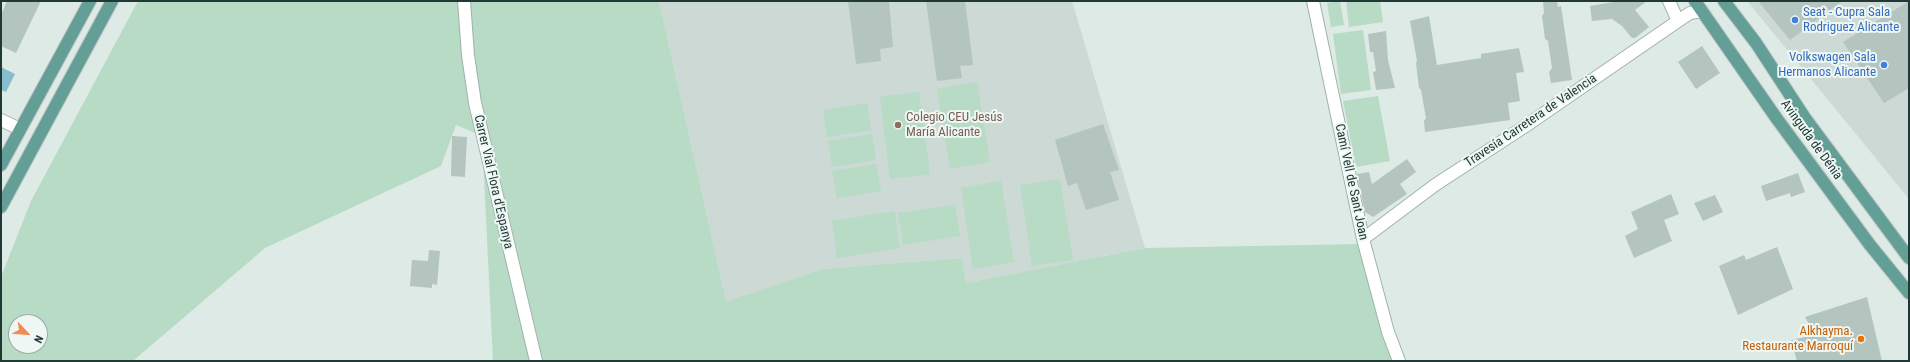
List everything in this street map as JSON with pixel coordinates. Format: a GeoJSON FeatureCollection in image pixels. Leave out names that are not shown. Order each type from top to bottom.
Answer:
{"type":"FeatureCollection","features":[{"type":"Feature","properties":{"kind":"main road"},"geometry":{"type":"LineString","coordinates":[[1,165],[90,1]]}},
{"type":"Feature","properties":{"kind":"main road"},"geometry":{"type":"LineString","coordinates":[[1,207],[112,1]]}},
{"type":"Feature","properties":{"kind":"main road","name":"Avinguda de Dénia"},"geometry":{"type":"LineString","coordinates":[[1725,1],[1756,43],[1805,118],[1909,258]]}},
{"type":"Feature","properties":{"kind":"main road","name":"Avinguda de Dénia"},"geometry":{"type":"LineString","coordinates":[[1698,6],[1782,125],[1870,245],[1909,293]]}},
{"type":"Feature","properties":{"kind":"street","name":"Carrer Vial Flora d'Espanya"},"geometry":{"type":"LineString","coordinates":[[464,1],[474,103],[536,361]]}},
{"type":"Feature","properties":{"kind":"street","name":"Camí Vell de Sant Joan"},"geometry":{"type":"LineString","coordinates":[[1313,1],[1363,239],[1388,332],[1399,361]]}},
{"type":"Feature","properties":{"kind":"street"},"geometry":{"type":"LineString","coordinates":[[1669,1],[1678,21]]}},
{"type":"Feature","properties":{"kind":"street","name":"Travesía Carretera de Valencia"},"geometry":{"type":"LineString","coordinates":[[1363,239],[1435,185],[1524,127],[1698,6]]}},
{"type":"Feature","properties":{"kind":"street"},"geometry":{"type":"LineString","coordinates":[[1,120],[20,129]]}},
{"type":"Feature","properties":{"kind":"shaded area","name":"Colegio CEU Jesús María Alicante"},"geometry":{"type":"Polygon","coordinates":[[[659,1],[1072,1],[1145,248],[966,283],[962,258],[822,269],[726,303],[659,1]]]}},
{"type":"Feature","properties":{"kind":"shaded area"},"geometry":{"type":"Polygon","coordinates":[[[1747,1],[1909,1],[1909,199],[1789,52],[1747,1]]]}},
{"type":"Feature","properties":{"kind":"green space"},"geometry":{"type":"Polygon","coordinates":[[[138,1],[659,1],[726,302],[822,269],[962,258],[966,283],[1145,248],[1360,244],[1394,361],[493,361],[482,136],[456,125],[441,166],[265,248],[133,361],[1,361],[1,277],[31,201],[138,1]]]}},
{"type":"Feature","properties":{"kind":"green space"},"geometry":{"type":"Polygon","coordinates":[[[1340,1],[1344,25],[1331,27],[1327,3],[1340,1]]]}},
{"type":"Feature","properties":{"kind":"green space"},"geometry":{"type":"Polygon","coordinates":[[[1346,1],[1380,1],[1383,22],[1349,27],[1346,1]]]}},
{"type":"Feature","properties":{"kind":"green space"},"geometry":{"type":"Polygon","coordinates":[[[1363,30],[1371,90],[1341,94],[1333,34],[1363,30]]]}},
{"type":"Feature","properties":{"kind":"green space"},"geometry":{"type":"Polygon","coordinates":[[[977,82],[990,162],[950,169],[937,89],[977,82]]]}},
{"type":"Feature","properties":{"kind":"green space"},"geometry":{"type":"Polygon","coordinates":[[[919,92],[930,174],[890,179],[880,97],[919,92]]]}},
{"type":"Feature","properties":{"kind":"green space"},"geometry":{"type":"Polygon","coordinates":[[[1378,96],[1390,161],[1356,167],[1343,101],[1378,96]]]}},
{"type":"Feature","properties":{"kind":"green space"},"geometry":{"type":"Polygon","coordinates":[[[867,103],[871,130],[827,137],[823,110],[867,103]]]}},
{"type":"Feature","properties":{"kind":"green space"},"geometry":{"type":"Polygon","coordinates":[[[872,134],[876,160],[832,167],[828,141],[872,134]]]}},
{"type":"Feature","properties":{"kind":"green space"},"geometry":{"type":"Polygon","coordinates":[[[876,164],[881,191],[837,198],[832,171],[876,164]]]}},
{"type":"Feature","properties":{"kind":"green space"},"geometry":{"type":"Polygon","coordinates":[[[1060,179],[1073,260],[1032,266],[1020,185],[1060,179]]]}},
{"type":"Feature","properties":{"kind":"green space"},"geometry":{"type":"Polygon","coordinates":[[[1001,181],[1014,262],[973,269],[961,188],[1001,181]]]}},
{"type":"Feature","properties":{"kind":"green space"},"geometry":{"type":"Polygon","coordinates":[[[955,205],[960,236],[903,245],[898,213],[955,205]]]}},
{"type":"Feature","properties":{"kind":"green space"},"geometry":{"type":"Polygon","coordinates":[[[895,211],[900,248],[837,258],[832,221],[895,211]]]}},
{"type":"Feature","properties":{"kind":"water"},"geometry":{"type":"Polygon","coordinates":[[[1,67],[15,74],[6,92],[1,90],[1,67]]]}},
{"type":"Feature","properties":{"kind":"building"},"geometry":{"type":"Polygon","coordinates":[[[7,1],[41,1],[16,53],[1,46],[1,15],[7,1]]]}},
{"type":"Feature","properties":{"kind":"building"},"geometry":{"type":"Polygon","coordinates":[[[848,1],[889,1],[893,47],[880,49],[881,61],[856,64],[848,1]]]}},
{"type":"Feature","properties":{"kind":"building"},"geometry":{"type":"Polygon","coordinates":[[[926,1],[965,1],[973,65],[960,66],[962,78],[937,81],[926,1]]]}},
{"type":"Feature","properties":{"kind":"building"},"geometry":{"type":"Polygon","coordinates":[[[1543,1],[1557,1],[1558,7],[1561,6],[1572,80],[1551,83],[1549,72],[1552,68],[1548,41],[1545,39],[1542,16],[1544,13],[1543,1]]]}},
{"type":"Feature","properties":{"kind":"building"},"geometry":{"type":"Polygon","coordinates":[[[1619,1],[1647,1],[1635,10],[1649,27],[1635,38],[1632,38],[1622,26],[1612,19],[1592,21],[1590,6],[1619,1]]]}},
{"type":"Feature","properties":{"kind":"building","name":"Seat - Cupra Sala Rodriguez Alicante"},"geometry":{"type":"Polygon","coordinates":[[[1758,1],[1842,1],[1790,40],[1758,1]]]}},
{"type":"Feature","properties":{"kind":"building","name":"Volkswagen Sala Hermanos Alicante"},"geometry":{"type":"Polygon","coordinates":[[[1909,1],[1909,88],[1884,103],[1843,42],[1909,1]]]}},
{"type":"Feature","properties":{"kind":"building"},"geometry":{"type":"Polygon","coordinates":[[[1429,16],[1437,65],[1481,58],[1481,54],[1519,48],[1524,72],[1516,73],[1520,101],[1508,103],[1510,120],[1425,132],[1424,121],[1426,118],[1421,90],[1419,88],[1417,61],[1410,21],[1429,16]]]}},
{"type":"Feature","properties":{"kind":"building"},"geometry":{"type":"Polygon","coordinates":[[[1386,31],[1388,60],[1395,88],[1376,90],[1373,72],[1376,71],[1373,52],[1370,52],[1368,34],[1386,31]]]}},
{"type":"Feature","properties":{"kind":"building"},"geometry":{"type":"Polygon","coordinates":[[[1702,46],[1720,73],[1696,89],[1678,62],[1702,46]]]}},
{"type":"Feature","properties":{"kind":"building"},"geometry":{"type":"Polygon","coordinates":[[[1103,124],[1119,170],[1110,172],[1119,200],[1086,210],[1077,183],[1068,186],[1055,140],[1103,124]]]}},
{"type":"Feature","properties":{"kind":"building"},"geometry":{"type":"Polygon","coordinates":[[[452,136],[467,137],[465,177],[451,176],[452,136]]]}},
{"type":"Feature","properties":{"kind":"building"},"geometry":{"type":"Polygon","coordinates":[[[1407,159],[1416,172],[1400,184],[1407,194],[1373,217],[1365,212],[1357,174],[1369,172],[1372,184],[1407,159]]]}},
{"type":"Feature","properties":{"kind":"building"},"geometry":{"type":"Polygon","coordinates":[[[1798,173],[1805,192],[1791,197],[1790,193],[1766,201],[1761,186],[1798,173]]]}},
{"type":"Feature","properties":{"kind":"building"},"geometry":{"type":"Polygon","coordinates":[[[1671,194],[1679,214],[1664,220],[1672,241],[1634,258],[1625,236],[1638,229],[1631,212],[1671,194]]]}},
{"type":"Feature","properties":{"kind":"building"},"geometry":{"type":"Polygon","coordinates":[[[1715,195],[1723,212],[1703,221],[1694,203],[1715,195]]]}},
{"type":"Feature","properties":{"kind":"building"},"geometry":{"type":"Polygon","coordinates":[[[1777,247],[1793,289],[1738,315],[1719,266],[1744,255],[1746,260],[1777,247]]]}},
{"type":"Feature","properties":{"kind":"building"},"geometry":{"type":"Polygon","coordinates":[[[429,250],[440,251],[437,285],[432,284],[432,288],[410,286],[412,260],[428,261],[429,250]]]}},
{"type":"Feature","properties":{"kind":"building"},"geometry":{"type":"Polygon","coordinates":[[[1867,297],[1882,361],[1797,361],[1791,340],[1815,335],[1805,317],[1867,297]]]}},
{"type":"Feature","properties":{"kind":"place","name":"Seat - Cupra Sala Rodriguez Alicante"},"geometry":{"type":"Point","coordinates":[1795,20]}},
{"type":"Feature","properties":{"kind":"place","name":"Volkswagen Sala Hermanos Alicante"},"geometry":{"type":"Point","coordinates":[1884,65]}},
{"type":"Feature","properties":{"kind":"place","name":"Colegio CEU Jesús María Alicante"},"geometry":{"type":"Point","coordinates":[898,125]}},
{"type":"Feature","properties":{"kind":"place","name":"Alkhayma. Restaurante Marroquí"},"geometry":{"type":"Point","coordinates":[1861,339]}}]}
